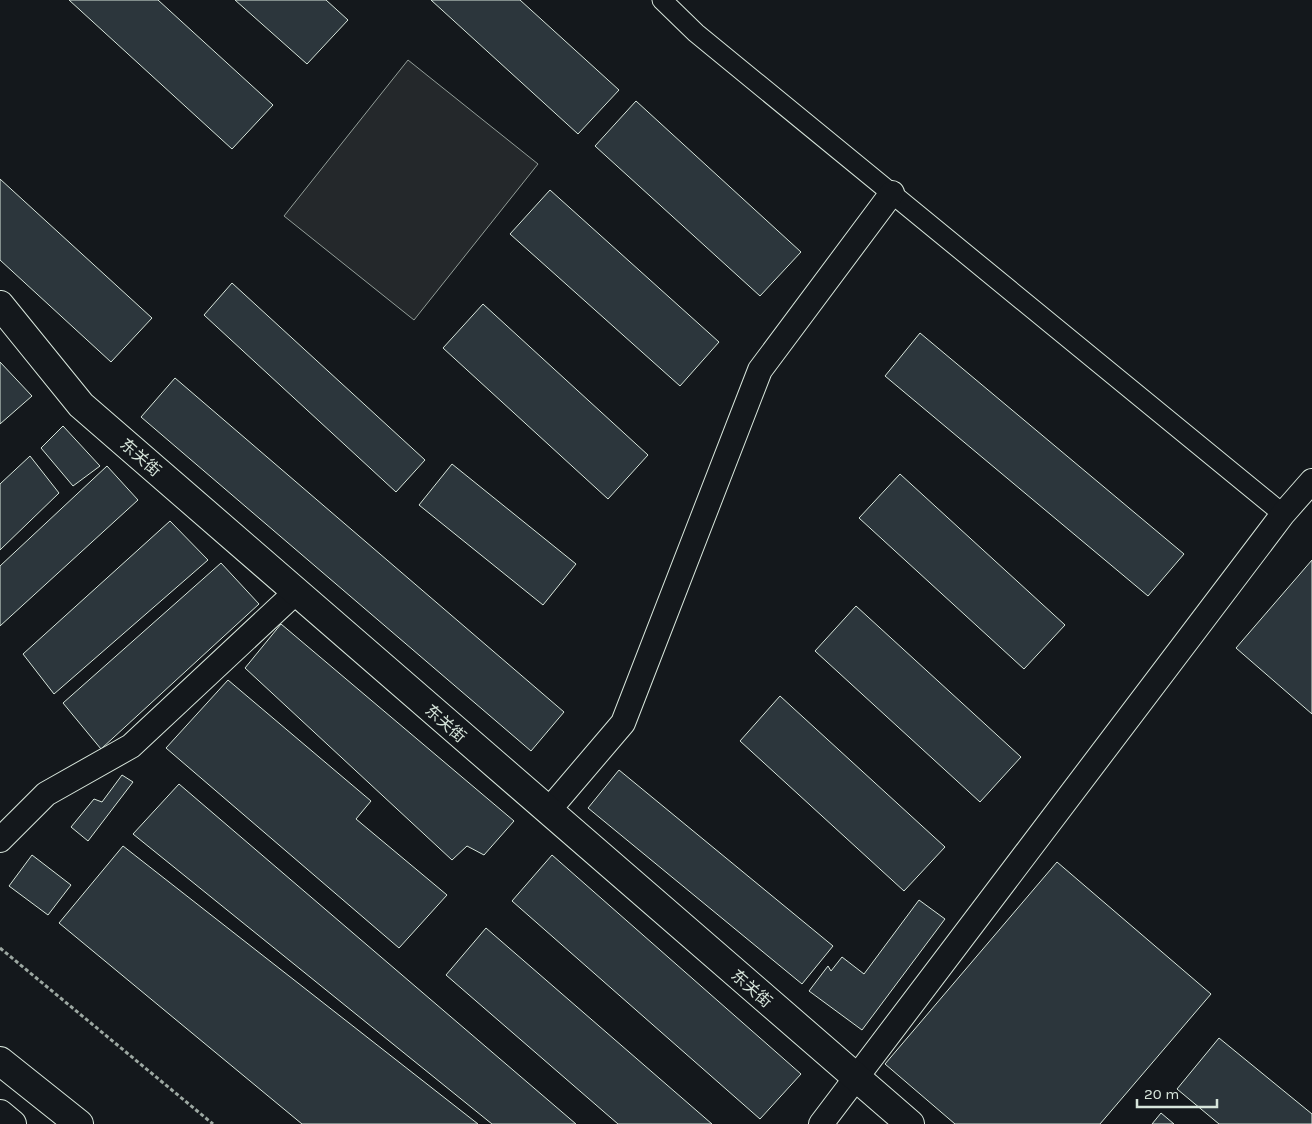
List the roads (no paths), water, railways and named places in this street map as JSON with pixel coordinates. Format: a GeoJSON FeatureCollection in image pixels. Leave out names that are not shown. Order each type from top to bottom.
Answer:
{"type":"FeatureCollection","features":[{"type":"Feature","properties":{"kind":"main road","name":"东关街"},"geometry":{"type":"LineString","coordinates":[[0,305],[81,405],[910,1124]]}},
{"type":"Feature","properties":{"kind":"main road"},"geometry":{"type":"LineString","coordinates":[[0,1060],[78,1124]]}},
{"type":"Feature","properties":{"kind":"main road"},"geometry":{"type":"LineString","coordinates":[[0,1114],[12,1124]]}},
{"type":"Feature","properties":{"kind":"street"},"geometry":{"type":"LineString","coordinates":[[662,0],[696,33],[1283,514]]}},
{"type":"Feature","properties":{"kind":"street"},"geometry":{"type":"LineString","coordinates":[[548,811],[623,723],[760,370],[892,193]]}},
{"type":"Feature","properties":{"kind":"street"},"geometry":{"type":"LineString","coordinates":[[821,1124],[1283,514],[1312,481]]}},
{"type":"Feature","properties":{"kind":"street"},"geometry":{"type":"LineString","coordinates":[[0,840],[46,794],[131,746],[296,592]]}}]}
